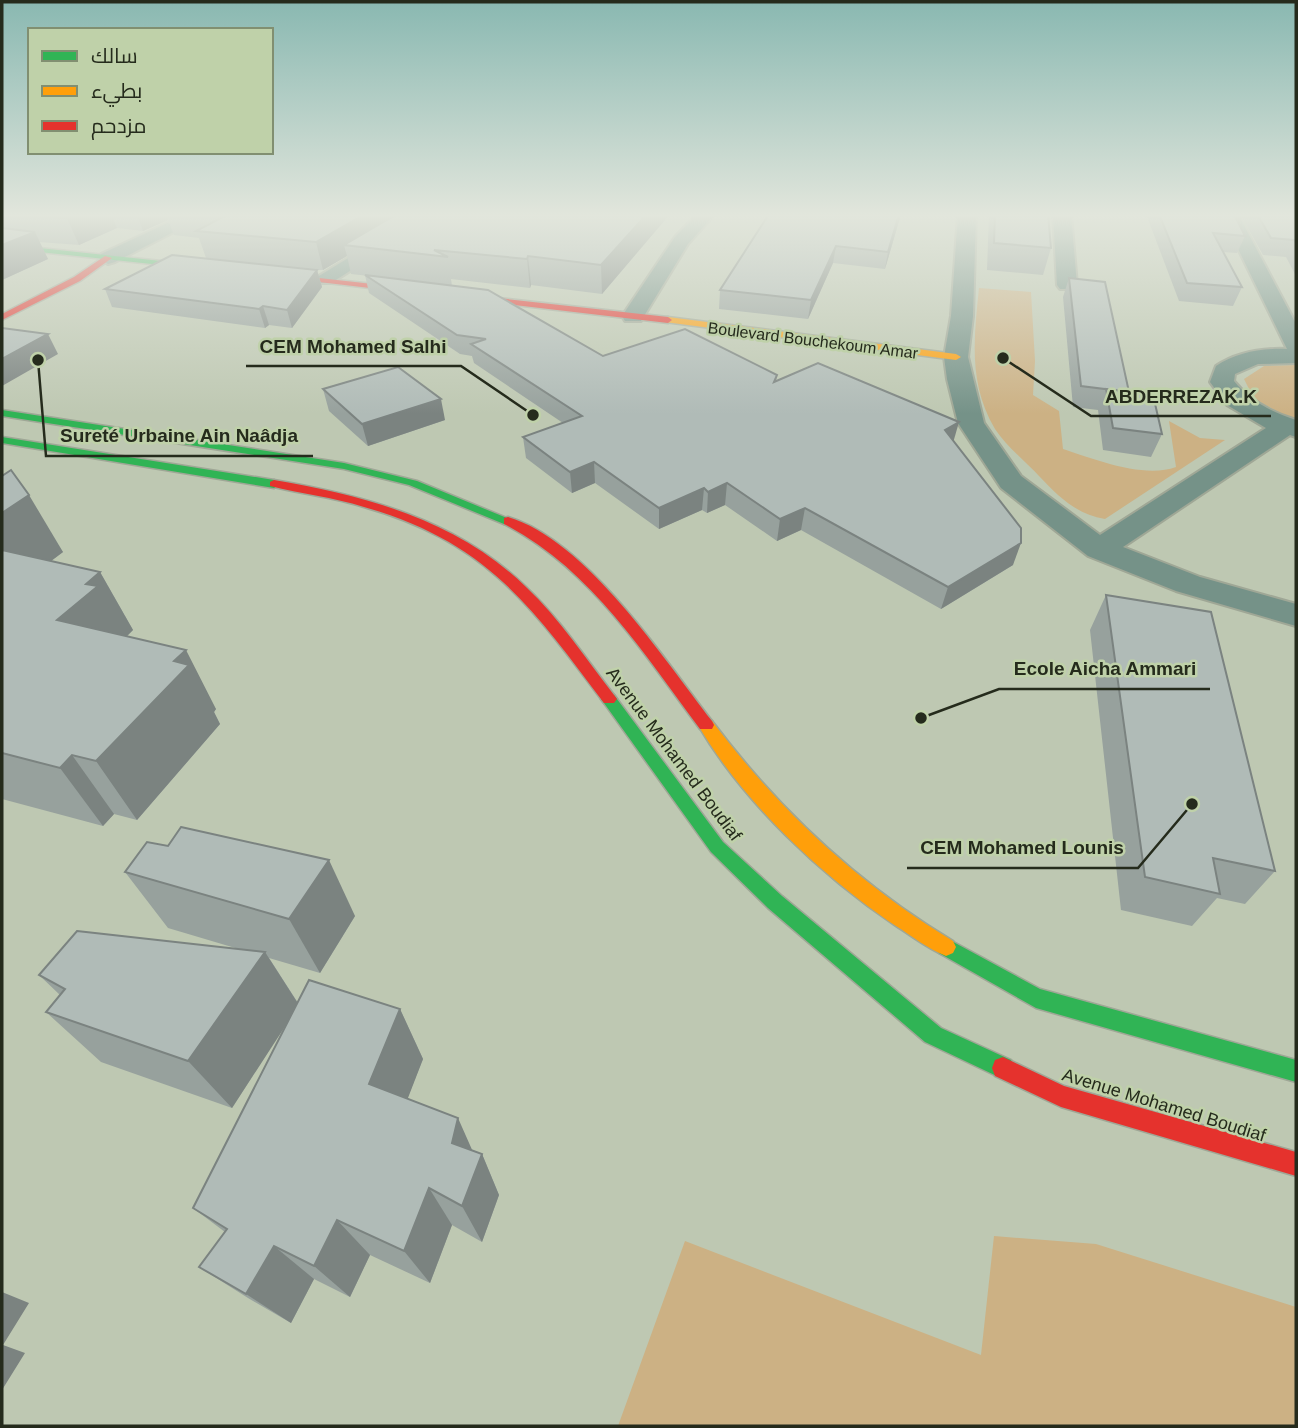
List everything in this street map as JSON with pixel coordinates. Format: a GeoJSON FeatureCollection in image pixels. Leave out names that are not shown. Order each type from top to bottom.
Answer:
{"type":"FeatureCollection","features":[{"type":"Feature","properties":{"kind":"main road"},"geometry":{"type":"LineString","coordinates":[[2,303],[48,281]]}},
{"type":"Feature","properties":{"kind":"main road"},"geometry":{"type":"LineString","coordinates":[[2,317],[73,281]]}},
{"type":"Feature","properties":{"kind":"main road"},"geometry":{"type":"LineString","coordinates":[[68,284],[84,281]]}},
{"type":"Feature","properties":{"kind":"main road","name":"Boulevard Bouchekoum Amar"},"geometry":{"type":"LineString","coordinates":[[338,281],[956,357]]}},
{"type":"Feature","properties":{"kind":"main road"},"geometry":{"type":"LineString","coordinates":[[2,413],[344,466],[413,483],[526,528],[586,573],[759,793],[837,871],[918,931],[1036,998],[1296,1072]]}},
{"type":"Feature","properties":{"kind":"main road","name":"Avenue Mohamed Boudiaf"},"geometry":{"type":"LineString","coordinates":[[2,440],[344,495],[410,516],[466,546],[508,577],[549,622],[643,743],[717,847],[775,902],[933,1035],[1061,1096],[1296,1164]]}},
{"type":"Feature","properties":{"kind":"street"},"geometry":{"type":"LineString","coordinates":[[633,316],[656,281]]}},
{"type":"Feature","properties":{"kind":"street"},"geometry":{"type":"LineString","coordinates":[[964,281],[956,357],[959,379],[971,423],[1011,482],[1099,550],[1188,584],[1296,614]]}},
{"type":"Feature","properties":{"kind":"street"},"geometry":{"type":"LineString","coordinates":[[1067,281],[1067,285]]}},
{"type":"Feature","properties":{"kind":"street"},"geometry":{"type":"LineString","coordinates":[[1263,281],[1296,345]]}},
{"type":"Feature","properties":{"kind":"street"},"geometry":{"type":"LineString","coordinates":[[1291,428],[1236,401],[1222,382],[1224,371],[1236,362],[1256,357],[1296,356]]}},
{"type":"Feature","properties":{"kind":"street"},"geometry":{"type":"LineString","coordinates":[[1099,550],[1291,428]]}},
{"type":"Feature","properties":{"kind":"shaded area"},"geometry":{"type":"Polygon","coordinates":[[[979,288],[1031,292],[1035,361],[1033,395],[1059,411],[1063,449],[1119,466],[1149,471],[1176,467],[1169,421],[1200,438],[1225,440],[1105,519],[1077,509],[1054,491],[1010,447],[995,429],[986,412],[980,395],[975,360],[979,288]]]}},
{"type":"Feature","properties":{"kind":"shaded area"},"geometry":{"type":"Polygon","coordinates":[[[1296,365],[1296,421],[1254,399],[1244,379],[1264,366],[1296,365]]]}},
{"type":"Feature","properties":{"kind":"shaded area"},"geometry":{"type":"Polygon","coordinates":[[[994,1236],[1096,1244],[1296,1307],[1296,1426],[618,1426],[685,1241],[981,1355],[994,1236]]]}},
{"type":"Feature","properties":{"kind":"building"},"geometry":{"type":"Polygon","coordinates":[[[121,281],[309,281],[287,310],[263,306],[259,309],[105,289],[121,281]]]}},
{"type":"Feature","properties":{"kind":"building"},"geometry":{"type":"Polygon","coordinates":[[[374,281],[411,281],[488,290],[603,356],[685,329],[777,375],[774,382],[818,363],[959,422],[945,430],[1021,528],[1021,543],[948,587],[805,508],[780,519],[727,483],[708,492],[704,488],[659,508],[594,462],[570,472],[523,437],[582,416],[471,344],[486,339],[457,335],[374,281]]]}},
{"type":"Feature","properties":{"kind":"building"},"geometry":{"type":"Polygon","coordinates":[[[726,281],[820,281],[811,300],[720,290],[726,281]]]}},
{"type":"Feature","properties":{"kind":"building"},"geometry":{"type":"Polygon","coordinates":[[[1069,281],[1105,282],[1129,392],[1081,386],[1069,281]]]}},
{"type":"Feature","properties":{"kind":"building"},"geometry":{"type":"Polygon","coordinates":[[[1186,281],[1239,281],[1242,287],[1187,283],[1186,281]]]}},
{"type":"Feature","properties":{"kind":"building"},"geometry":{"type":"Polygon","coordinates":[[[2,328],[48,334],[2,359],[2,328]]]}},
{"type":"Feature","properties":{"kind":"building"},"geometry":{"type":"Polygon","coordinates":[[[398,367],[441,399],[362,424],[323,389],[398,367]]]}},
{"type":"Feature","properties":{"kind":"building"},"geometry":{"type":"Polygon","coordinates":[[[1106,389],[1153,395],[1162,434],[1113,428],[1106,389]]]}},
{"type":"Feature","properties":{"kind":"building"},"geometry":{"type":"Polygon","coordinates":[[[11,470],[29,495],[2,513],[2,476],[11,470]]]}},
{"type":"Feature","properties":{"kind":"building"},"geometry":{"type":"Polygon","coordinates":[[[2,550],[100,572],[86,584],[98,586],[57,620],[186,650],[174,661],[189,665],[96,761],[72,755],[60,768],[2,753],[2,550]]]}},
{"type":"Feature","properties":{"kind":"building"},"geometry":{"type":"Polygon","coordinates":[[[1106,595],[1211,612],[1275,871],[1213,858],[1220,894],[1145,877],[1106,595]]]}},
{"type":"Feature","properties":{"kind":"building"},"geometry":{"type":"Polygon","coordinates":[[[181,827],[329,860],[289,919],[125,872],[147,842],[168,846],[181,827]]]}},
{"type":"Feature","properties":{"kind":"building"},"geometry":{"type":"Polygon","coordinates":[[[77,931],[265,952],[188,1061],[46,1012],[65,989],[39,975],[77,931]]]}},
{"type":"Feature","properties":{"kind":"building"},"geometry":{"type":"Polygon","coordinates":[[[309,980],[400,1009],[369,1084],[458,1118],[452,1143],[482,1154],[462,1206],[429,1188],[404,1251],[337,1220],[314,1266],[274,1246],[246,1294],[199,1267],[227,1229],[193,1208],[309,980]]]}},
{"type":"Feature","properties":{"kind":"traffic: fast"},"geometry":{"type":"LineString","coordinates":[[2,413],[344,466],[413,483],[508,521]]}},
{"type":"Feature","properties":{"kind":"traffic: fast"},"geometry":{"type":"LineString","coordinates":[[2,440],[274,484]]}},
{"type":"Feature","properties":{"kind":"traffic: fast"},"geometry":{"type":"LineString","coordinates":[[609,699],[717,847],[775,902],[933,1035],[1003,1068]]}},
{"type":"Feature","properties":{"kind":"traffic: fast"},"geometry":{"type":"LineString","coordinates":[[946,947],[1036,998],[1296,1071]]}},
{"type":"Feature","properties":{"kind":"traffic: slow"},"geometry":{"type":"LineString","coordinates":[[668,320],[956,357]]}},
{"type":"Feature","properties":{"kind":"traffic: slow"},"geometry":{"type":"LineString","coordinates":[[706,725],[759,793],[823,858],[870,897],[946,947]]}},
{"type":"Feature","properties":{"kind":"traffic: jam"},"geometry":{"type":"LineString","coordinates":[[2,317],[74,281]]}},
{"type":"Feature","properties":{"kind":"traffic: jam"},"geometry":{"type":"LineString","coordinates":[[326,281],[668,320]]}},
{"type":"Feature","properties":{"kind":"traffic: jam"},"geometry":{"type":"LineString","coordinates":[[274,484],[338,496],[398,513],[454,539],[481,556],[522,590],[561,635],[609,699]]}},
{"type":"Feature","properties":{"kind":"traffic: jam"},"geometry":{"type":"LineString","coordinates":[[508,521],[537,536],[565,557],[591,582],[641,639],[706,725]]}},
{"type":"Feature","properties":{"kind":"traffic: jam"},"geometry":{"type":"LineString","coordinates":[[1003,1068],[1061,1096],[1296,1164]]}},
{"type":"Feature","properties":{"kind":"place","name":"ABDERREZAK.K"},"geometry":{"type":"Point","coordinates":[1003,358]}},
{"type":"Feature","properties":{"kind":"place","name":"Sureté Urbaine Ain Naâdja"},"geometry":{"type":"Point","coordinates":[38,360]}},
{"type":"Feature","properties":{"kind":"place","name":"CEM Mohamed Salhi"},"geometry":{"type":"Point","coordinates":[533,415]}},
{"type":"Feature","properties":{"kind":"place","name":"Ecole Aicha Ammari"},"geometry":{"type":"Point","coordinates":[921,718]}},
{"type":"Feature","properties":{"kind":"place","name":"CEM Mohamed Lounis"},"geometry":{"type":"Point","coordinates":[1192,804]}}]}
